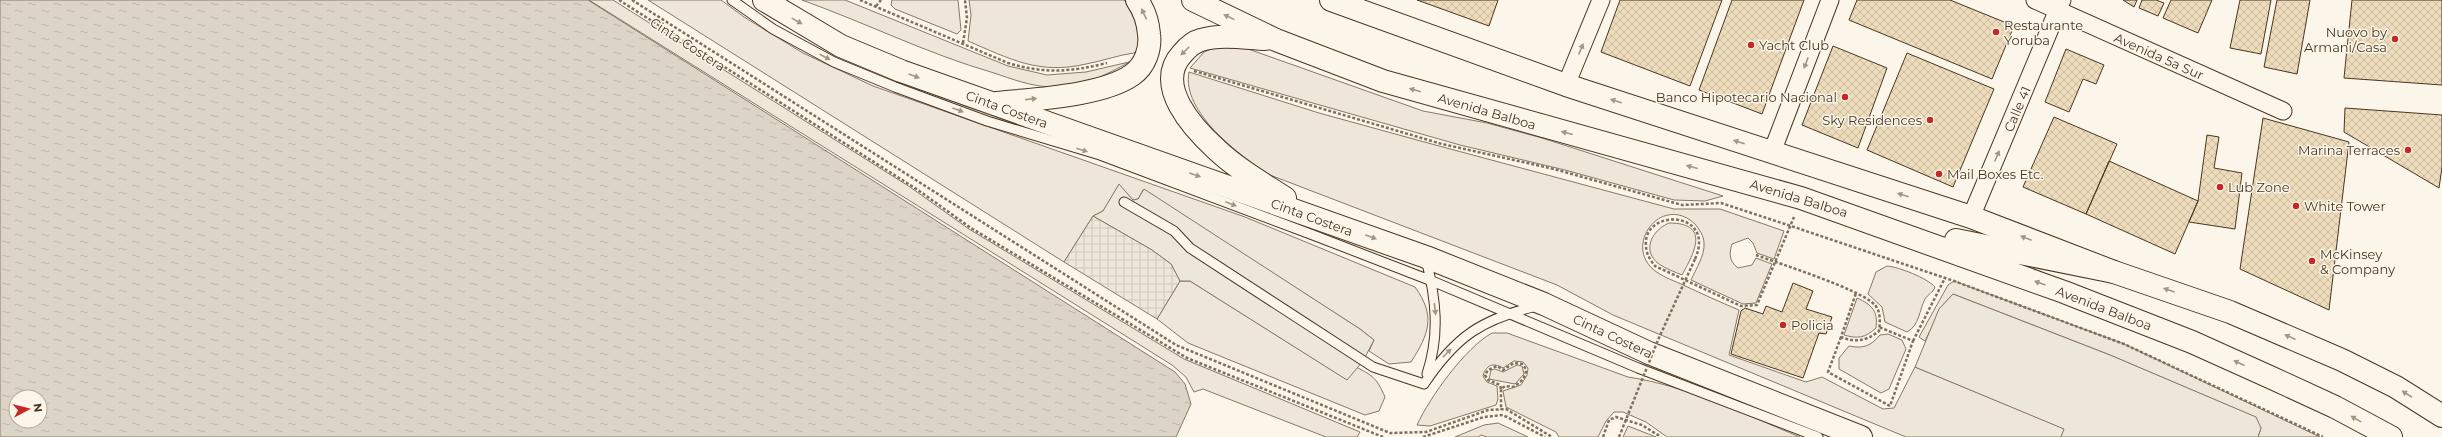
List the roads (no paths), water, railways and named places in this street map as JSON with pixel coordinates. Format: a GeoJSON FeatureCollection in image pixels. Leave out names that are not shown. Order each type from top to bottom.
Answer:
{"type":"FeatureCollection","features":[{"type":"Feature","properties":{"kind":"main road","name":"Cinta Costera"},"geometry":{"type":"LineString","coordinates":[[764,0],[842,46],[901,71],[1426,257],[1544,304],[1649,353],[1861,437]]}},
{"type":"Feature","properties":{"kind":"main road"},"geometry":{"type":"LineString","coordinates":[[992,104],[1088,90],[1111,84],[1132,75],[1144,62],[1150,42],[1148,23],[1137,0]]}},
{"type":"Feature","properties":{"kind":"main road","name":"Avenida Balboa"},"geometry":{"type":"LineString","coordinates":[[1193,0],[1276,40],[1383,81],[1752,183],[1864,219],[2064,292],[2192,342],[2335,407],[2386,435]]}},
{"type":"Feature","properties":{"kind":"main road"},"geometry":{"type":"LineString","coordinates":[[1331,0],[1360,5],[1566,85],[1971,217],[2114,272],[2172,291],[2286,335],[2441,410]]}},
{"type":"Feature","properties":{"kind":"main road"},"geometry":{"type":"LineString","coordinates":[[1276,40],[1224,38],[1200,40],[1188,47],[1175,65],[1172,86],[1178,101],[1192,124],[1216,150],[1242,170],[1316,218]]}},
{"type":"Feature","properties":{"kind":"main road"},"geometry":{"type":"LineString","coordinates":[[1864,219],[2021,254],[2114,272]]}},
{"type":"Feature","properties":{"kind":"street"},"geometry":{"type":"LineString","coordinates":[[1566,85],[1601,0]]}},
{"type":"Feature","properties":{"kind":"street"},"geometry":{"type":"LineString","coordinates":[[1772,152],[1830,0]]}},
{"type":"Feature","properties":{"kind":"street","name":"Avenida 5a Sur"},"geometry":{"type":"LineString","coordinates":[[2035,0],[2060,5],[2283,111]]}},
{"type":"Feature","properties":{"kind":"street","name":"Calle 41"},"geometry":{"type":"LineString","coordinates":[[1971,217],[2060,5]]}},
{"type":"Feature","properties":{"kind":"lane"},"geometry":{"type":"LineString","coordinates":[[732,0],[773,29],[827,58],[895,87],[987,120],[1100,155],[1432,281],[1638,368],[1818,437]]}},
{"type":"Feature","properties":{"kind":"lane"},"geometry":{"type":"LineString","coordinates":[[1124,202],[1174,231],[1190,248],[1363,361],[1373,367],[1424,384]]}},
{"type":"Feature","properties":{"kind":"lane"},"geometry":{"type":"LineString","coordinates":[[1424,384],[1434,353],[1437,321],[1432,281],[1426,257]]}},
{"type":"Feature","properties":{"kind":"lane"},"geometry":{"type":"LineString","coordinates":[[1424,384],[1441,359],[1462,338],[1487,322],[1506,313],[1544,304]]}},
{"type":"Feature","properties":{"kind":"water"},"geometry":{"type":"Polygon","coordinates":[[[0,0],[588,0],[1175,372],[1185,384],[1191,404],[1176,437],[0,437],[0,0]]]}},
{"type":"Feature","properties":{"kind":"place","name":"Restaurante Yoruba"},"geometry":{"type":"Point","coordinates":[1996,32]}},
{"type":"Feature","properties":{"kind":"place","name":"Nuovo by Armani/Casa"},"geometry":{"type":"Point","coordinates":[2395,39]}},
{"type":"Feature","properties":{"kind":"place","name":"Yacht Club"},"geometry":{"type":"Point","coordinates":[1751,45]}},
{"type":"Feature","properties":{"kind":"place","name":"Banco Hipotecario Nacional"},"geometry":{"type":"Point","coordinates":[1845,97]}},
{"type":"Feature","properties":{"kind":"place","name":"Sky Residences"},"geometry":{"type":"Point","coordinates":[1930,120]}},
{"type":"Feature","properties":{"kind":"place","name":"Marina Terraces"},"geometry":{"type":"Point","coordinates":[2408,150]}},
{"type":"Feature","properties":{"kind":"place","name":"Mail Boxes Etc."},"geometry":{"type":"Point","coordinates":[1939,174]}},
{"type":"Feature","properties":{"kind":"place","name":"Lub Zone"},"geometry":{"type":"Point","coordinates":[2220,187]}},
{"type":"Feature","properties":{"kind":"place","name":"White Tower"},"geometry":{"type":"Point","coordinates":[2296,206]}},
{"type":"Feature","properties":{"kind":"place","name":"McKinsey & Company"},"geometry":{"type":"Point","coordinates":[2312,261]}},
{"type":"Feature","properties":{"kind":"place","name":"Policia"},"geometry":{"type":"Point","coordinates":[1783,325]}}]}
